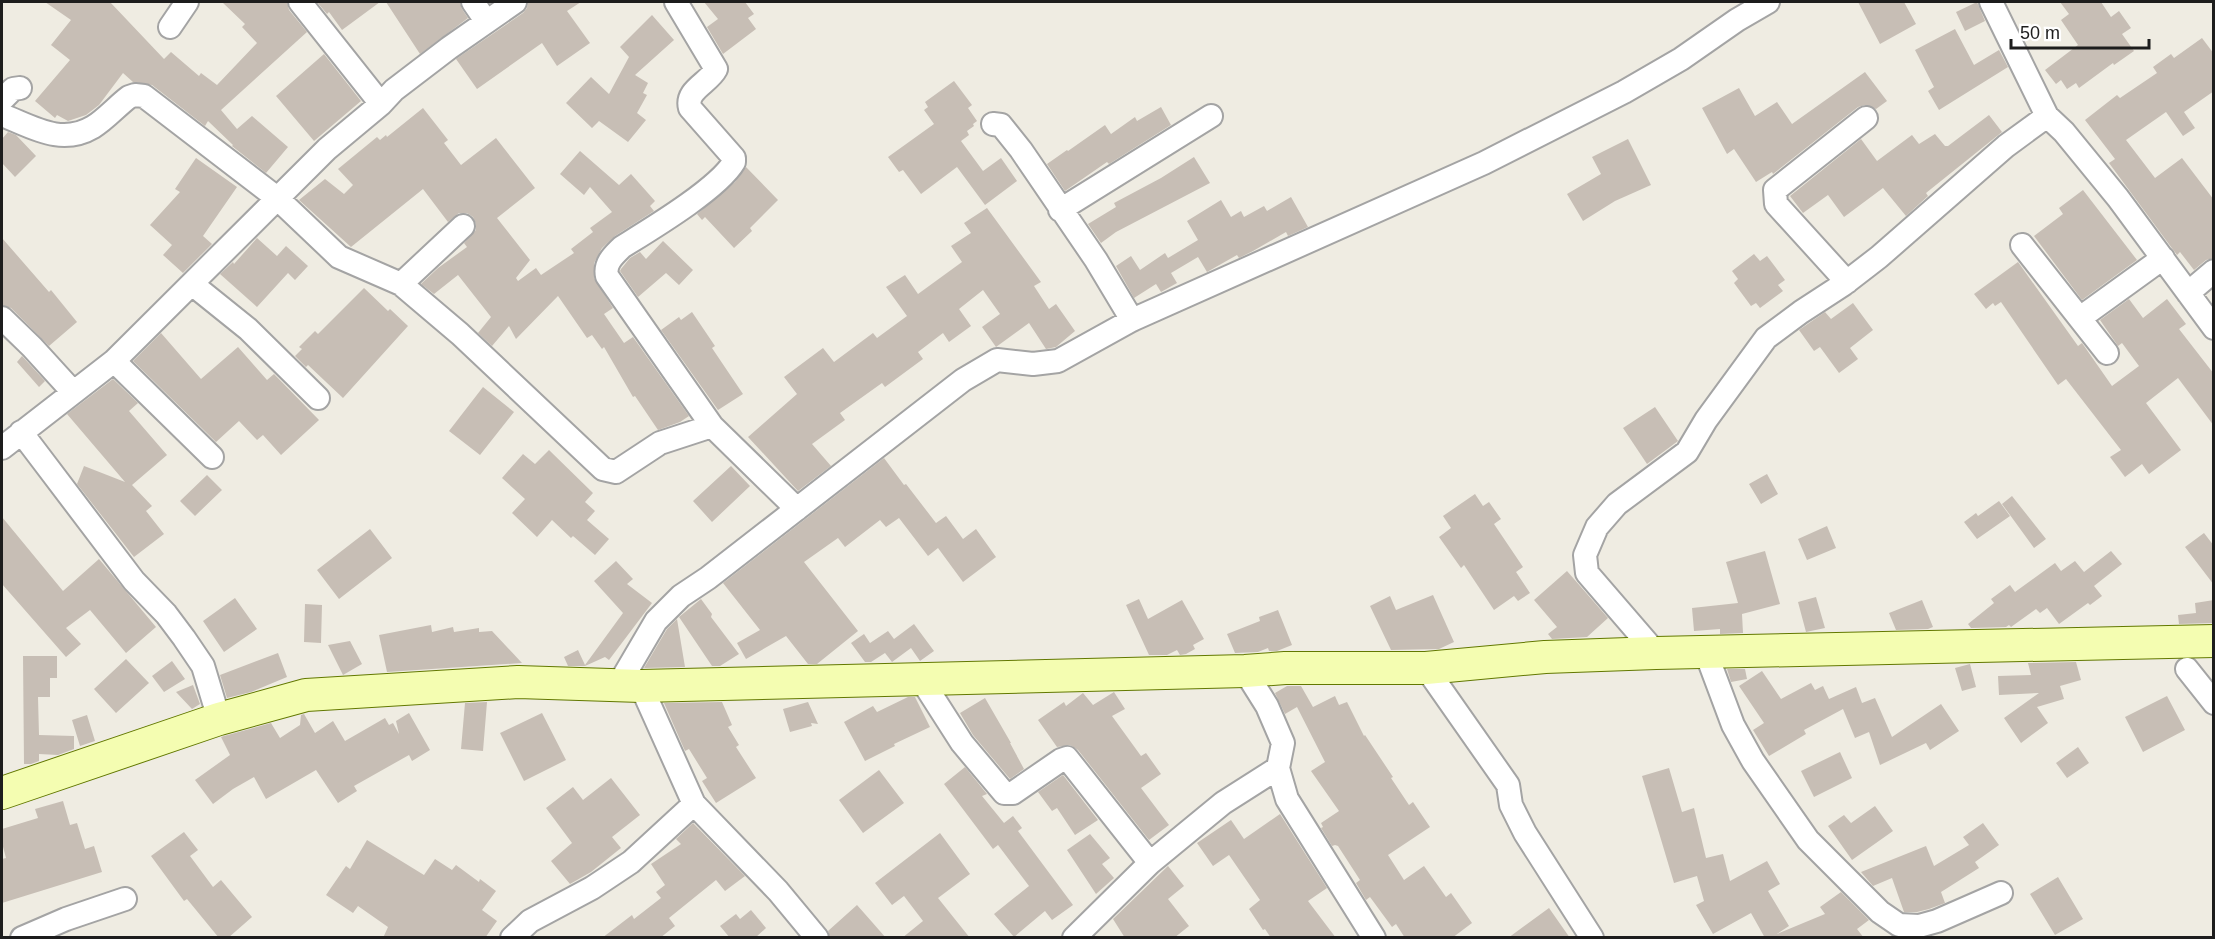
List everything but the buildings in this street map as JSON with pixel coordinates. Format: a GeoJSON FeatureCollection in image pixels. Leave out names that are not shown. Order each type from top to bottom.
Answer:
{"type":"FeatureCollection","features":[{"type":"Feature","properties":{"kind":"street"},"geometry":{"type":"LineString","coordinates":[[170,27],[188,2]]}},
{"type":"Feature","properties":{"kind":"street"},"geometry":{"type":"LineString","coordinates":[[300,2],[381,104]]}},
{"type":"Feature","properties":{"kind":"street"},"geometry":{"type":"LineString","coordinates":[[473,2],[486,21]]}},
{"type":"Feature","properties":{"kind":"street"},"geometry":{"type":"LineString","coordinates":[[2,448],[114,361],[276,198],[394,90],[515,2]]}},
{"type":"Feature","properties":{"kind":"street"},"geometry":{"type":"LineString","coordinates":[[676,2],[716,69],[690,95],[688,102],[690,108],[734,158],[734,162],[720,179],[706,190],[622,247],[611,257],[606,273],[712,426],[797,509]]}},
{"type":"Feature","properties":{"kind":"street"},"geometry":{"type":"LineString","coordinates":[[630,685],[656,621],[681,596],[963,380],[997,360],[1033,364],[1058,361],[1132,320],[1494,158],[1634,87],[1768,2]]}},
{"type":"Feature","properties":{"kind":"street"},"geometry":{"type":"LineString","coordinates":[[1991,2],[2047,116],[2071,140],[2214,328]]}},
{"type":"Feature","properties":{"kind":"street"},"geometry":{"type":"LineString","coordinates":[[2,115],[54,135],[69,137],[95,126],[129,97],[144,96],[276,198],[339,257],[401,284],[507,377],[603,469],[616,472],[660,443],[712,426]]}},
{"type":"Feature","properties":{"kind":"street"},"geometry":{"type":"LineString","coordinates":[[1060,210],[1211,116]]}},
{"type":"Feature","properties":{"kind":"street"},"geometry":{"type":"LineString","coordinates":[[1656,653],[1587,573],[1585,555],[1597,526],[1617,504],[1687,452],[1706,420],[1766,338],[1879,257],[2006,146],[2047,116]]}},
{"type":"Feature","properties":{"kind":"street"},"geometry":{"type":"LineString","coordinates":[[1847,282],[1776,204],[1775,190],[1866,118]]}},
{"type":"Feature","properties":{"kind":"street"},"geometry":{"type":"LineString","coordinates":[[993,124],[1001,125],[1021,150],[1096,260],[1132,320]]}},
{"type":"Feature","properties":{"kind":"street"},"geometry":{"type":"LineString","coordinates":[[401,284],[463,226]]}},
{"type":"Feature","properties":{"kind":"street"},"geometry":{"type":"LineString","coordinates":[[2022,245],[2107,353]]}},
{"type":"Feature","properties":{"kind":"street"},"geometry":{"type":"LineString","coordinates":[[2080,318],[2163,258]]}},
{"type":"Feature","properties":{"kind":"street"},"geometry":{"type":"LineString","coordinates":[[2188,293],[2214,271]]}},
{"type":"Feature","properties":{"kind":"street"},"geometry":{"type":"LineString","coordinates":[[192,284],[248,329],[318,398]]}},
{"type":"Feature","properties":{"kind":"street"},"geometry":{"type":"LineString","coordinates":[[2,318],[32,347],[73,393]]}},
{"type":"Feature","properties":{"kind":"street"},"geometry":{"type":"LineString","coordinates":[[114,361],[212,458]]}},
{"type":"Feature","properties":{"kind":"street"},"geometry":{"type":"LineString","coordinates":[[21,432],[135,581],[166,614],[184,638],[203,666],[219,719]]}},
{"type":"Feature","properties":{"kind":"street"},"geometry":{"type":"LineString","coordinates":[[2,793],[219,719],[306,694],[518,682],[630,685],[1245,671],[1285,668],[1426,668],[1545,657],[1656,653],[2214,641]]}},
{"type":"Feature","properties":{"kind":"street"},"geometry":{"type":"LineString","coordinates":[[1706,653],[1733,725],[1753,760],[1808,840],[1880,912],[1899,925],[1919,926],[1937,921],[2001,893]]}},
{"type":"Feature","properties":{"kind":"street"},"geometry":{"type":"LineString","coordinates":[[1426,668],[1508,785],[1511,805],[1525,833],[1592,938]]}},
{"type":"Feature","properties":{"kind":"street"},"geometry":{"type":"LineString","coordinates":[[2187,669],[2214,703]]}},
{"type":"Feature","properties":{"kind":"street"},"geometry":{"type":"LineString","coordinates":[[1245,671],[1267,706],[1283,743],[1278,768],[1287,799],[1374,938]]}},
{"type":"Feature","properties":{"kind":"street"},"geometry":{"type":"LineString","coordinates":[[921,679],[962,743],[1004,793],[1013,793],[1067,758],[1150,863]]}},
{"type":"Feature","properties":{"kind":"street"},"geometry":{"type":"LineString","coordinates":[[630,685],[694,804],[778,891],[817,938]]}},
{"type":"Feature","properties":{"kind":"street"},"geometry":{"type":"LineString","coordinates":[[1074,938],[1150,863],[1223,803],[1278,768]]}},
{"type":"Feature","properties":{"kind":"street"},"geometry":{"type":"LineString","coordinates":[[512,938],[536,929],[631,862],[694,804]]}},
{"type":"Feature","properties":{"kind":"street"},"geometry":{"type":"LineString","coordinates":[[22,938],[66,919],[125,899]]}},
{"type":"Feature","properties":{"kind":"street"},"geometry":{"type":"LineString","coordinates":[[1880,938],[1899,925]]}}]}
